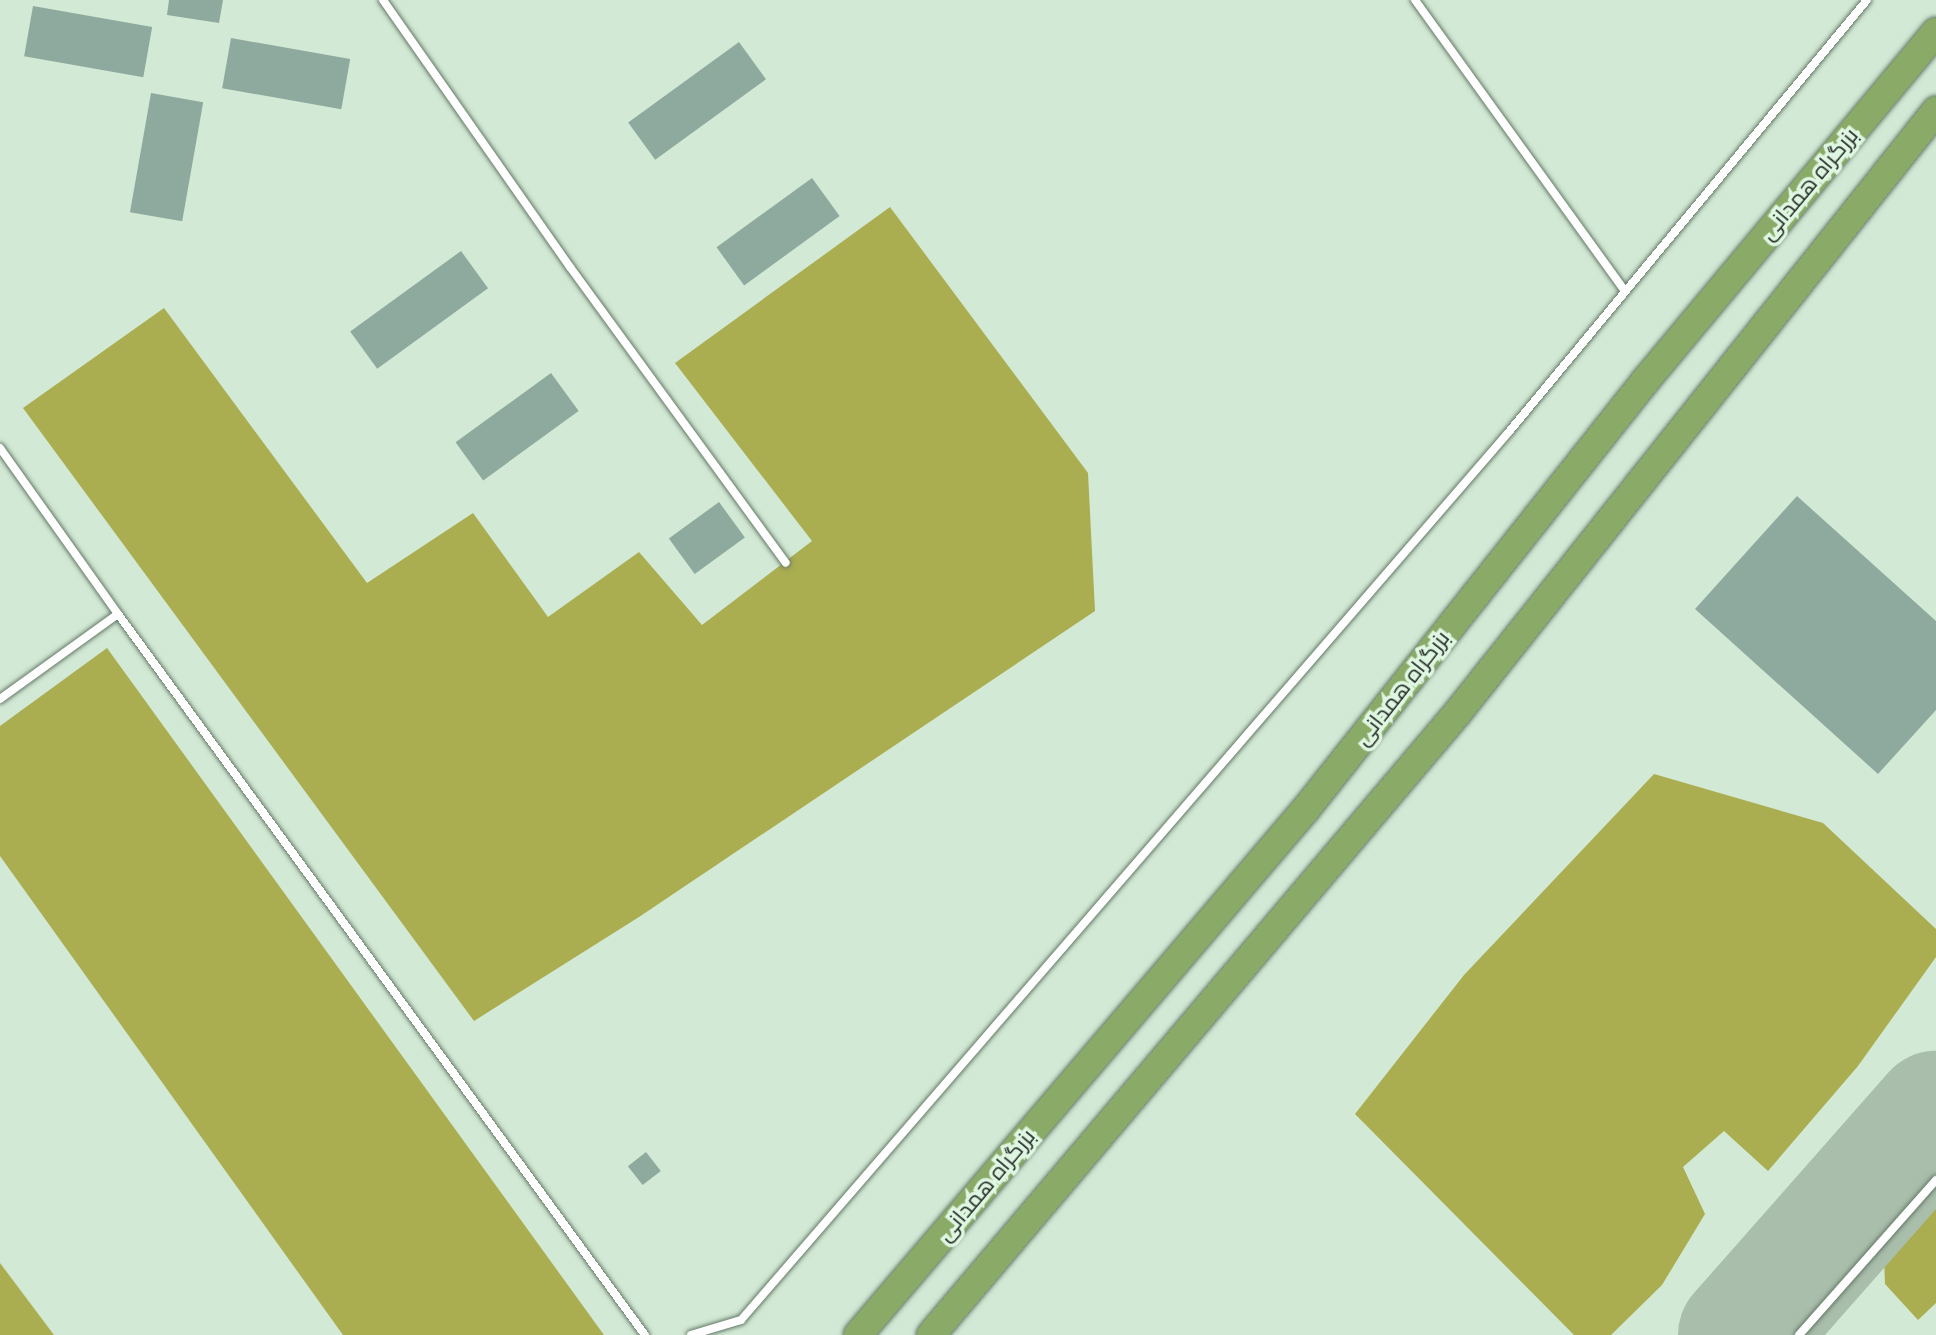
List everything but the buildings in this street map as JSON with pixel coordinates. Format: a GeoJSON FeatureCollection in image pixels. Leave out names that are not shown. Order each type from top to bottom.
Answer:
{"type":"FeatureCollection","features":[{"type":"Feature","properties":{"kind":"highway","name":"بزرگراه همدانی"},"geometry":{"type":"LineString","coordinates":[[858,1335],[1306,809],[1646,380],[1936,32]]}},
{"type":"Feature","properties":{"kind":"highway"},"geometry":{"type":"LineString","coordinates":[[931,1335],[1459,711],[1936,111]]}},
{"type":"Feature","properties":{"kind":"lane"},"geometry":{"type":"LineString","coordinates":[[383,0],[570,267],[786,563]]}},
{"type":"Feature","properties":{"kind":"lane"},"geometry":{"type":"LineString","coordinates":[[1415,0],[1625,291]]}},
{"type":"Feature","properties":{"kind":"lane"},"geometry":{"type":"LineString","coordinates":[[691,1335],[741,1320],[1508,433],[1867,0]]}},
{"type":"Feature","properties":{"kind":"lane"},"geometry":{"type":"LineString","coordinates":[[0,448],[645,1335]]}},
{"type":"Feature","properties":{"kind":"lane"},"geometry":{"type":"LineString","coordinates":[[0,699],[118,614]]}},
{"type":"Feature","properties":{"kind":"lane"},"geometry":{"type":"LineString","coordinates":[[1799,1335],[1936,1180]]}},
{"type":"Feature","properties":{"kind":"shaded area"},"geometry":{"type":"Polygon","coordinates":[[[890,207],[1088,473],[1095,611],[639,917],[474,1021],[23,408],[164,308],[367,583],[473,513],[548,617],[639,552],[702,625],[812,541],[675,363],[890,207]]]}},
{"type":"Feature","properties":{"kind":"shaded area"},"geometry":{"type":"Polygon","coordinates":[[[107,648],[604,1335],[343,1335],[0,856],[0,726],[107,648]]]}},
{"type":"Feature","properties":{"kind":"shaded area"},"geometry":{"type":"Polygon","coordinates":[[[1654,774],[1823,823],[1936,929],[1936,957],[1858,1066],[1768,1171],[1724,1131],[1683,1167],[1705,1214],[1662,1285],[1611,1335],[1574,1335],[1355,1114],[1464,975],[1654,774]]]}},
{"type":"Feature","properties":{"kind":"shaded area"},"geometry":{"type":"Polygon","coordinates":[[[1936,1199],[1936,1303],[1918,1320],[1885,1284],[1884,1258],[1936,1199]]]}},
{"type":"Feature","properties":{"kind":"shaded area"},"geometry":{"type":"Polygon","coordinates":[[[0,1263],[54,1335],[0,1335],[0,1263]]]}},
{"type":"Feature","properties":{"kind":"runway"},"geometry":{"type":"LineString","coordinates":[[1741,1335],[1936,1114]]}}]}
